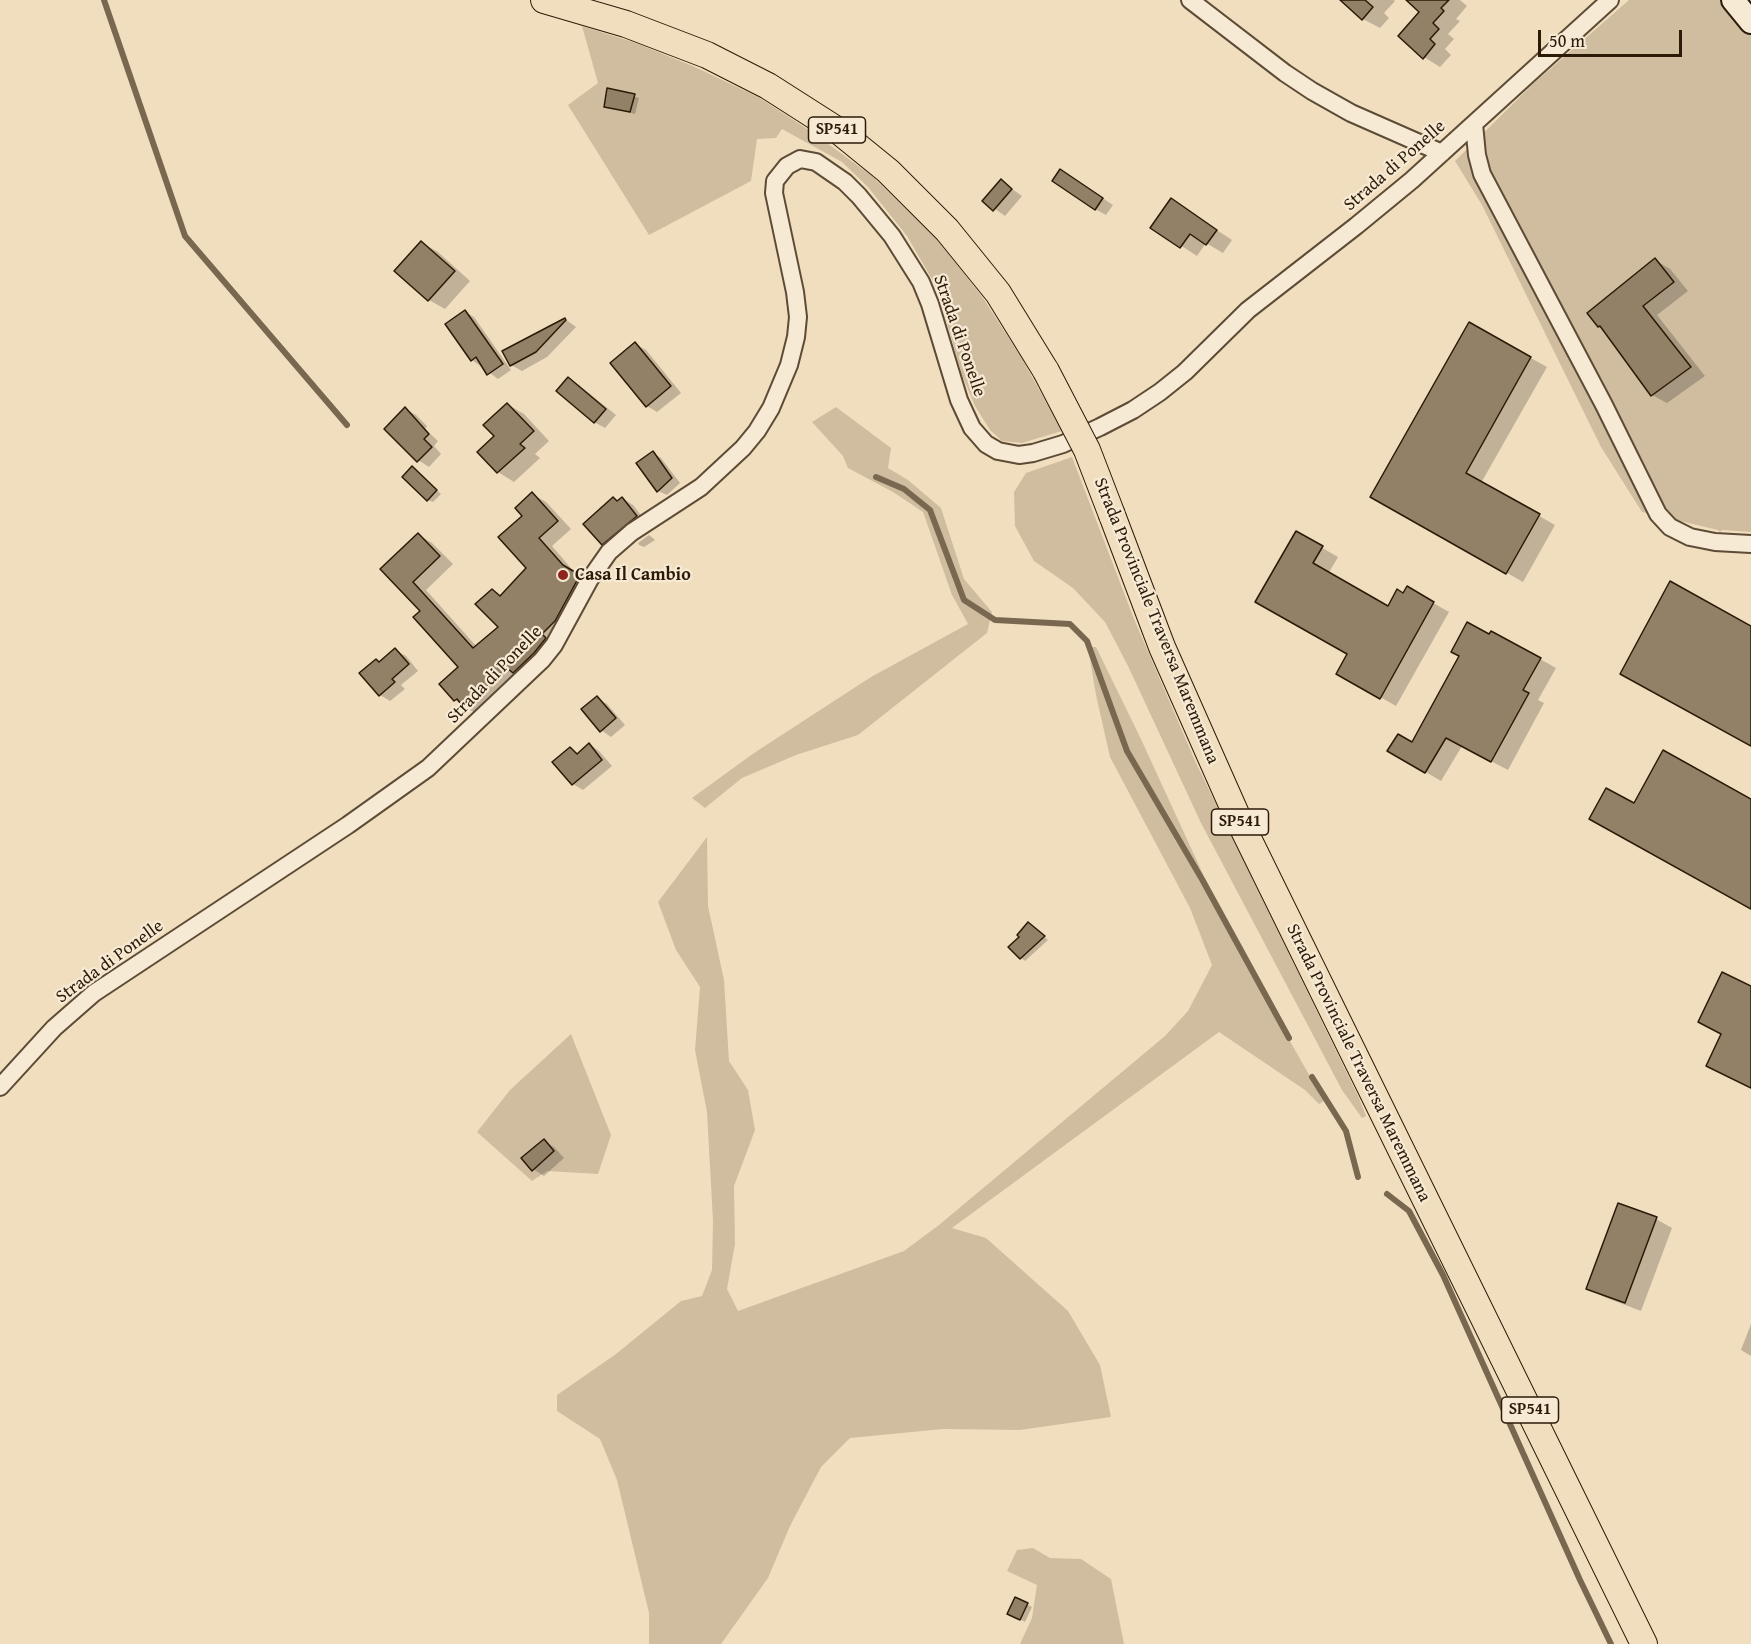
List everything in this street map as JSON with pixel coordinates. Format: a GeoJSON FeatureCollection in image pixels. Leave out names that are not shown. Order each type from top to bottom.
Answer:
{"type":"FeatureCollection","features":[{"type":"Feature","properties":{"kind":"main road","name":"Strada Provinciale Traversa Maremmana"},"geometry":{"type":"LineString","coordinates":[[544,0],[626,24],[707,55],[768,86],[840,132],[888,171],[947,230],[998,293],[1046,371],[1087,450],[1166,655],[1236,814],[1644,1644]]}},
{"type":"Feature","properties":{"kind":"street"},"geometry":{"type":"LineString","coordinates":[[1190,0],[1312,91],[1352,113],[1442,153]]}},
{"type":"Feature","properties":{"kind":"street","name":"Strada di Ponelle"},"geometry":{"type":"LineString","coordinates":[[0,1087],[54,1028],[104,986],[348,825],[428,768],[542,660],[554,645],[590,579],[609,552],[632,532],[701,487],[758,431],[789,365],[796,338],[796,300],[774,193],[776,181],[787,166],[805,159],[825,167],[852,189],[884,226],[912,265],[926,294],[959,400],[972,428],[980,439],[992,448],[1007,454],[1019,455],[1053,447],[1100,428],[1160,392],[1185,372],[1248,310],[1382,205],[1442,153],[1610,0]]}},
{"type":"Feature","properties":{"kind":"street"},"geometry":{"type":"LineString","coordinates":[[1733,0],[1751,22]]}},
{"type":"Feature","properties":{"kind":"street"},"geometry":{"type":"LineString","coordinates":[[1473,124],[1482,174],[1604,405],[1658,514],[1665,524],[1698,539],[1751,544]]}},
{"type":"Feature","properties":{"kind":"shaded area"},"geometry":{"type":"Polygon","coordinates":[[[1629,0],[1746,0],[1751,6],[1751,532],[1722,530],[1720,532],[1642,512],[1601,447],[1482,205],[1455,161],[1533,84],[1629,0]]]}},
{"type":"Feature","properties":{"kind":"shaded area"},"geometry":{"type":"Polygon","coordinates":[[[582,26],[636,43],[695,67],[758,97],[812,132],[872,176],[937,239],[983,298],[1021,357],[1062,431],[1022,443],[1002,441],[990,430],[975,406],[962,375],[937,288],[907,236],[868,187],[842,162],[782,129],[776,138],[757,139],[751,181],[649,235],[568,105],[598,83],[582,26]]]}},
{"type":"Feature","properties":{"kind":"shaded area"},"geometry":{"type":"Polygon","coordinates":[[[836,407],[891,448],[888,468],[908,480],[941,508],[964,579],[992,612],[987,633],[858,735],[796,755],[742,778],[705,808],[692,798],[754,753],[871,677],[968,624],[952,595],[923,512],[893,492],[848,468],[843,456],[812,422],[836,407]]]}},
{"type":"Feature","properties":{"kind":"shaded area"},"geometry":{"type":"Polygon","coordinates":[[[1072,457],[1134,619],[1196,763],[1359,1098],[1366,1116],[1362,1118],[1342,1090],[1201,823],[1105,622],[1073,588],[1034,561],[1015,526],[1014,492],[1026,473],[1072,457]]]}},
{"type":"Feature","properties":{"kind":"shaded area"},"geometry":{"type":"Polygon","coordinates":[[[1088,647],[1096,647],[1237,948],[1324,1101],[1319,1104],[1305,1090],[1219,1032],[952,1228],[986,1238],[1068,1311],[1100,1365],[1111,1417],[1020,1430],[943,1429],[850,1438],[821,1467],[790,1526],[768,1578],[721,1644],[649,1644],[649,1613],[617,1480],[600,1439],[557,1411],[557,1395],[616,1354],[681,1301],[702,1296],[712,1270],[713,1221],[707,1112],[695,1050],[700,987],[676,950],[658,902],[707,837],[708,906],[724,980],[729,1061],[748,1090],[755,1130],[734,1186],[735,1244],[727,1289],[738,1311],[904,1251],[939,1225],[1165,1036],[1188,1011],[1212,965],[1190,908],[1110,757],[1088,647]]]}},
{"type":"Feature","properties":{"kind":"shaded area"},"geometry":{"type":"Polygon","coordinates":[[[571,1034],[611,1135],[598,1174],[547,1171],[532,1181],[477,1132],[510,1090],[571,1034]]]}},
{"type":"Feature","properties":{"kind":"shaded area"},"geometry":{"type":"Polygon","coordinates":[[[1033,1548],[1050,1558],[1081,1559],[1111,1579],[1124,1644],[1020,1644],[1032,1618],[1037,1585],[1007,1571],[1017,1550],[1033,1548]]]}},
{"type":"Feature","properties":{"kind":"building"},"geometry":{"type":"Polygon","coordinates":[[[1340,0],[1365,0],[1373,7],[1362,20],[1340,0]]]}},
{"type":"Feature","properties":{"kind":"building"},"geometry":{"type":"Polygon","coordinates":[[[1406,0],[1449,0],[1441,8],[1444,11],[1433,23],[1439,29],[1430,39],[1435,44],[1423,59],[1398,36],[1419,12],[1406,0]]]}},
{"type":"Feature","properties":{"kind":"building"},"geometry":{"type":"Polygon","coordinates":[[[607,88],[635,94],[630,112],[604,107],[607,88]]]}},
{"type":"Feature","properties":{"kind":"building"},"geometry":{"type":"Polygon","coordinates":[[[1060,169],[1103,198],[1095,210],[1052,181],[1060,169]]]}},
{"type":"Feature","properties":{"kind":"building"},"geometry":{"type":"Polygon","coordinates":[[[1001,179],[1012,189],[993,211],[982,201],[1001,179]]]}},
{"type":"Feature","properties":{"kind":"building"},"geometry":{"type":"Polygon","coordinates":[[[1171,198],[1217,230],[1206,245],[1190,234],[1180,248],[1150,228],[1171,198]]]}},
{"type":"Feature","properties":{"kind":"building"},"geometry":{"type":"Polygon","coordinates":[[[421,241],[455,271],[428,301],[394,271],[421,241]]]}},
{"type":"Feature","properties":{"kind":"building"},"geometry":{"type":"Polygon","coordinates":[[[1655,258],[1674,282],[1643,306],[1691,367],[1651,396],[1600,326],[1598,327],[1587,313],[1655,258]]]}},
{"type":"Feature","properties":{"kind":"building"},"geometry":{"type":"Polygon","coordinates":[[[465,310],[503,364],[487,375],[476,357],[471,361],[445,324],[465,310]]]}},
{"type":"Feature","properties":{"kind":"building"},"geometry":{"type":"Polygon","coordinates":[[[565,318],[566,320],[536,352],[510,366],[502,351],[565,318]]]}},
{"type":"Feature","properties":{"kind":"building"},"geometry":{"type":"Polygon","coordinates":[[[1469,322],[1531,357],[1466,473],[1540,514],[1506,574],[1370,497],[1469,322]]]}},
{"type":"Feature","properties":{"kind":"building"},"geometry":{"type":"Polygon","coordinates":[[[635,342],[671,386],[646,407],[610,363],[635,342]]]}},
{"type":"Feature","properties":{"kind":"building"},"geometry":{"type":"Polygon","coordinates":[[[568,377],[606,409],[594,423],[556,391],[568,377]]]}},
{"type":"Feature","properties":{"kind":"building"},"geometry":{"type":"Polygon","coordinates":[[[507,403],[534,431],[520,444],[525,448],[497,473],[477,452],[494,436],[483,425],[507,403]]]}},
{"type":"Feature","properties":{"kind":"building"},"geometry":{"type":"Polygon","coordinates":[[[405,407],[429,434],[424,439],[432,447],[417,462],[384,429],[405,407]]]}},
{"type":"Feature","properties":{"kind":"building"},"geometry":{"type":"Polygon","coordinates":[[[653,451],[672,478],[657,492],[636,463],[653,451]]]}},
{"type":"Feature","properties":{"kind":"building"},"geometry":{"type":"Polygon","coordinates":[[[412,466],[437,490],[427,501],[402,477],[412,466]]]}},
{"type":"Feature","properties":{"kind":"building"},"geometry":{"type":"Polygon","coordinates":[[[532,492],[558,521],[539,538],[563,565],[580,575],[555,621],[542,634],[546,638],[534,653],[513,673],[507,668],[478,693],[481,697],[466,710],[457,699],[454,701],[439,684],[458,667],[413,617],[420,611],[380,569],[418,533],[440,556],[413,582],[473,648],[498,627],[475,604],[492,589],[500,596],[526,568],[498,537],[522,516],[515,508],[532,492]]]}},
{"type":"Feature","properties":{"kind":"building"},"geometry":{"type":"Polygon","coordinates":[[[613,497],[617,501],[622,497],[637,516],[602,545],[583,524],[613,497]]]}},
{"type":"Feature","properties":{"kind":"building"},"geometry":{"type":"Polygon","coordinates":[[[1296,531],[1323,546],[1313,563],[1388,606],[1397,589],[1403,593],[1407,586],[1434,602],[1380,699],[1336,674],[1347,654],[1255,602],[1296,531]]]}},
{"type":"Feature","properties":{"kind":"building"},"geometry":{"type":"Polygon","coordinates":[[[1670,581],[1751,626],[1751,746],[1620,674],[1670,581]]]}},
{"type":"Feature","properties":{"kind":"building"},"geometry":{"type":"Polygon","coordinates":[[[1467,622],[1489,634],[1491,631],[1541,658],[1523,690],[1529,693],[1491,762],[1446,738],[1425,773],[1387,751],[1398,734],[1412,742],[1459,656],[1451,652],[1467,622]]]}},
{"type":"Feature","properties":{"kind":"building"},"geometry":{"type":"Polygon","coordinates":[[[395,648],[409,664],[392,679],[395,682],[379,696],[359,673],[376,659],[379,662],[395,648]]]}},
{"type":"Feature","properties":{"kind":"building"},"geometry":{"type":"Polygon","coordinates":[[[597,696],[616,718],[600,732],[581,709],[597,696]]]}},
{"type":"Feature","properties":{"kind":"building"},"geometry":{"type":"Polygon","coordinates":[[[589,743],[602,760],[572,785],[552,762],[570,747],[577,754],[589,743]]]}},
{"type":"Feature","properties":{"kind":"building"},"geometry":{"type":"Polygon","coordinates":[[[1663,750],[1751,799],[1751,909],[1589,819],[1606,788],[1634,803],[1663,750]]]}},
{"type":"Feature","properties":{"kind":"building"},"geometry":{"type":"Polygon","coordinates":[[[1028,922],[1045,936],[1020,959],[1008,947],[1019,937],[1017,935],[1028,922]]]}},
{"type":"Feature","properties":{"kind":"building"},"geometry":{"type":"Polygon","coordinates":[[[1722,972],[1751,986],[1751,1088],[1706,1066],[1721,1034],[1698,1022],[1722,972]]]}},
{"type":"Feature","properties":{"kind":"building"},"geometry":{"type":"Polygon","coordinates":[[[544,1139],[554,1151],[532,1171],[521,1158],[544,1139]]]}},
{"type":"Feature","properties":{"kind":"building"},"geometry":{"type":"Polygon","coordinates":[[[1618,1203],[1657,1217],[1625,1303],[1586,1289],[1618,1203]]]}},
{"type":"Feature","properties":{"kind":"building"},"geometry":{"type":"Polygon","coordinates":[[[1015,1597],[1028,1603],[1020,1620],[1007,1614],[1015,1597]]]}},
{"type":"Feature","properties":{"kind":"waterway"},"geometry":{"type":"LineString","coordinates":[[104,0],[185,236],[347,425]]}},
{"type":"Feature","properties":{"kind":"waterway"},"geometry":{"type":"LineString","coordinates":[[876,477],[904,489],[930,510],[964,600],[995,620],[1070,624],[1087,641],[1127,751],[1203,881],[1289,1038]]}},
{"type":"Feature","properties":{"kind":"waterway"},"geometry":{"type":"LineString","coordinates":[[1312,1077],[1346,1131],[1358,1177]]}},
{"type":"Feature","properties":{"kind":"waterway"},"geometry":{"type":"LineString","coordinates":[[1387,1194],[1409,1211],[1443,1275],[1611,1644]]}},
{"type":"Feature","properties":{"kind":"place","name":"Casa Il Cambio"},"geometry":{"type":"Point","coordinates":[563,575]}}]}
